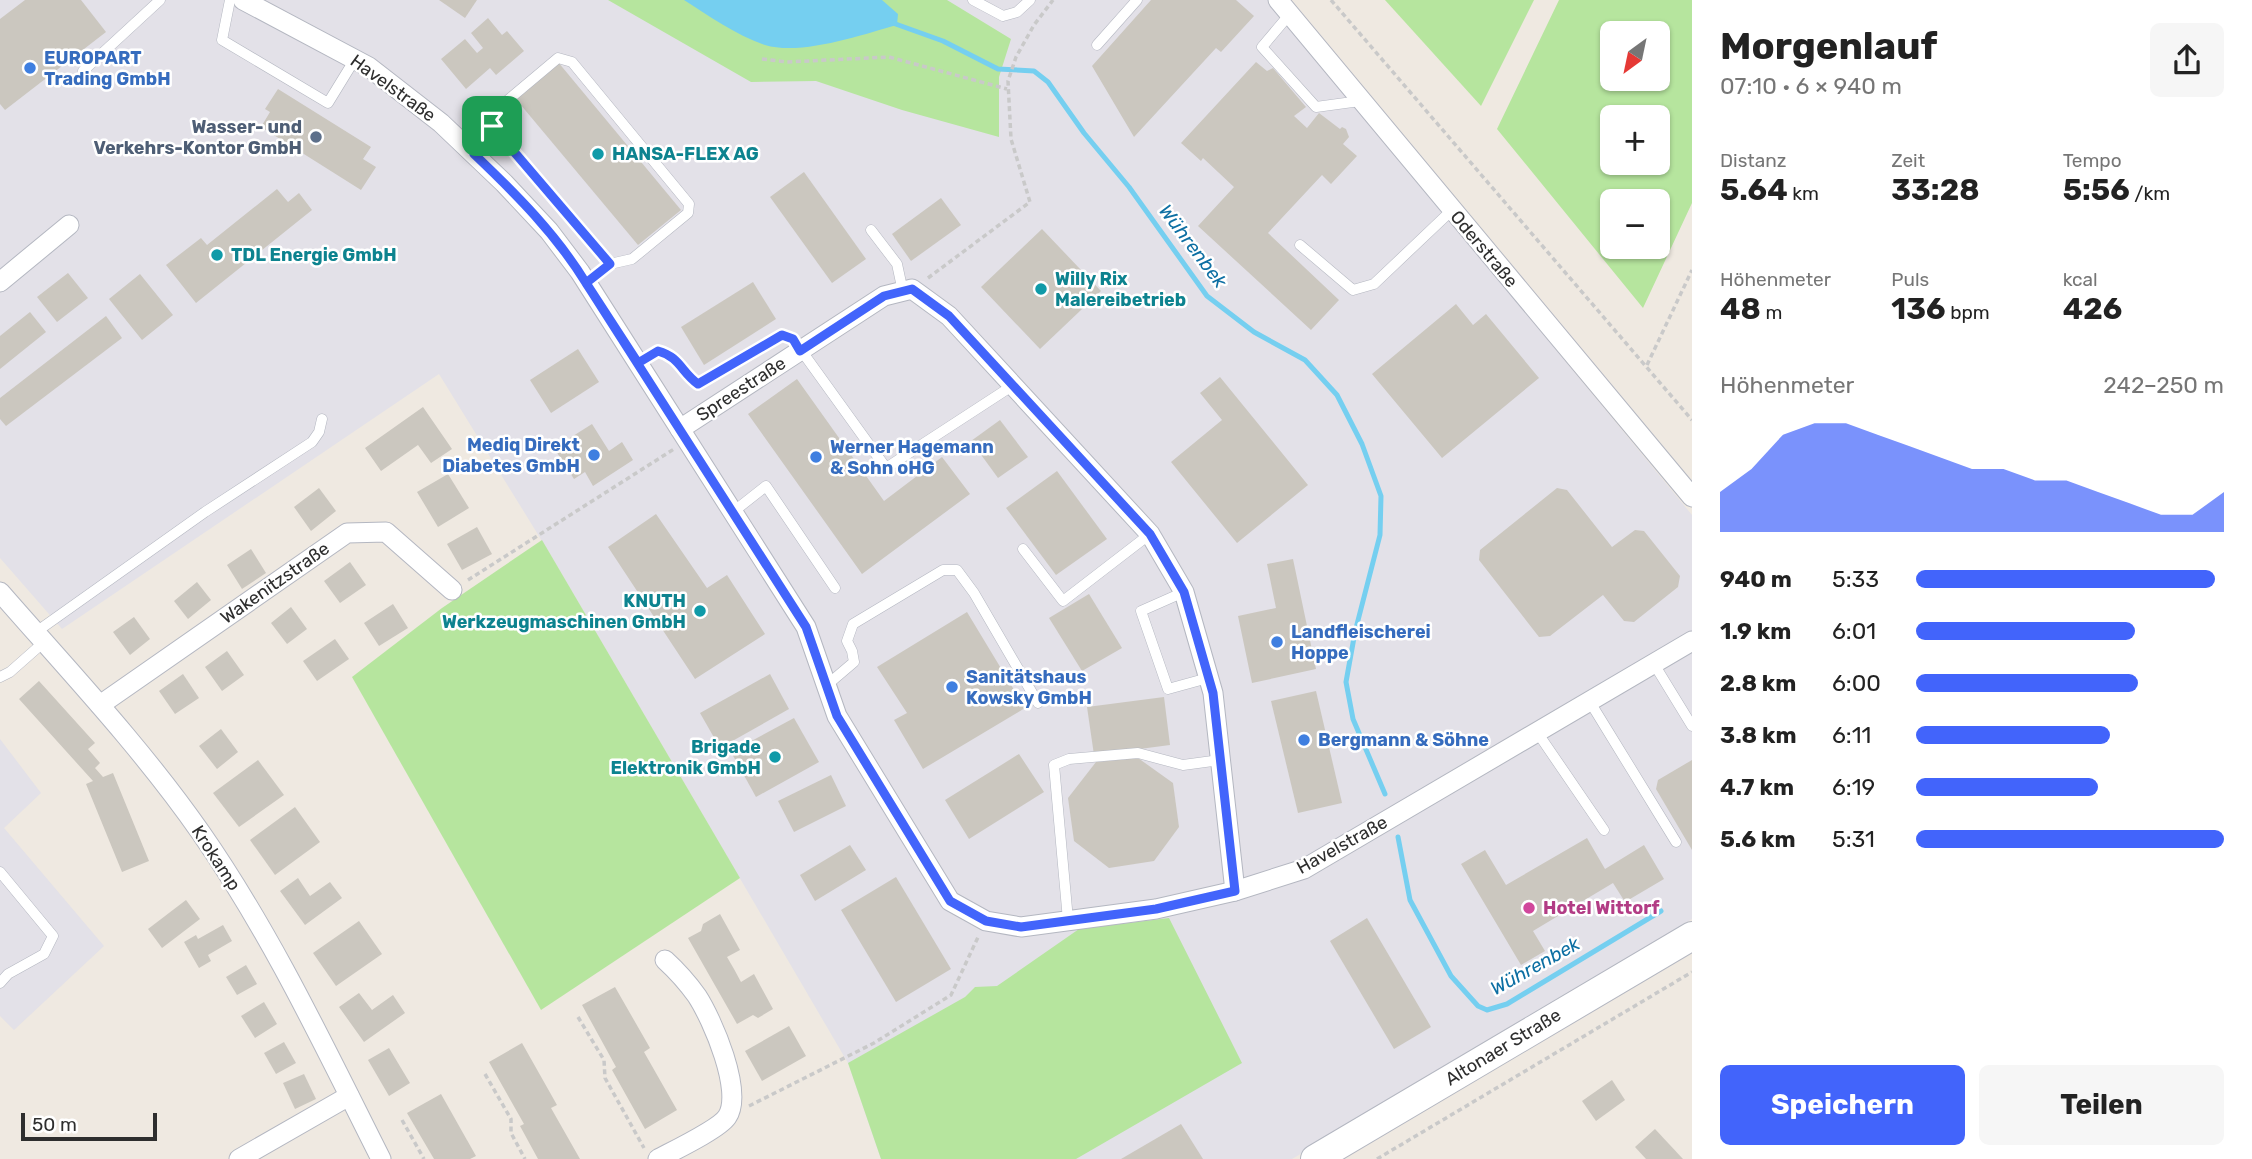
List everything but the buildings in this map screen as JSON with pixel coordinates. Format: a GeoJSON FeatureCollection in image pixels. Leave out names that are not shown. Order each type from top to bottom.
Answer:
{"type":"FeatureCollection","features":[{"type":"Feature","properties":{"kind":"main road","name":"Altonaer Straße"},"geometry":{"type":"LineString","coordinates":[[1315,1159],[1692,936]]}},
{"type":"Feature","properties":{"kind":"street","name":"Havelstraße"},"geometry":{"type":"LineString","coordinates":[[243,0],[369,67],[441,122],[549,231],[638,363],[806,627],[837,716],[950,901],[986,921],[1021,927],[1156,909],[1235,891],[1304,869],[1692,641]]}},
{"type":"Feature","properties":{"kind":"street","name":"Oderstraße"},"geometry":{"type":"LineString","coordinates":[[1283,8],[1692,496]]}},
{"type":"Feature","properties":{"kind":"street"},"geometry":{"type":"LineString","coordinates":[[0,282],[69,225]]}},
{"type":"Feature","properties":{"kind":"street","name":"Spreestraße"},"geometry":{"type":"LineString","coordinates":[[684,435],[800,351],[884,296],[908,290]]}},
{"type":"Feature","properties":{"kind":"street"},"geometry":{"type":"LineString","coordinates":[[908,290],[949,316],[1150,534],[1184,592],[1213,693],[1235,891]]}},
{"type":"Feature","properties":{"kind":"street","name":"Wakenitzstraße"},"geometry":{"type":"LineString","coordinates":[[100,705],[346,534],[386,532],[452,590]]}},
{"type":"Feature","properties":{"kind":"street","name":"Krokamp"},"geometry":{"type":"LineString","coordinates":[[0,592],[100,705],[171,791],[230,878],[283,968],[381,1159]]}},
{"type":"Feature","properties":{"kind":"street"},"geometry":{"type":"LineString","coordinates":[[658,1159],[724,1121],[732,1105],[732,1092],[716,1037],[698,998],[683,976],[665,960]]}},
{"type":"Feature","properties":{"kind":"street"},"geometry":{"type":"LineString","coordinates":[[239,1159],[349,1096]]}},
{"type":"Feature","properties":{"kind":"lane"},"geometry":{"type":"LineString","coordinates":[[83,71],[160,0]]}},
{"type":"Feature","properties":{"kind":"lane"},"geometry":{"type":"LineString","coordinates":[[230,0],[222,40],[328,103],[355,59]]}},
{"type":"Feature","properties":{"kind":"lane"},"geometry":{"type":"LineString","coordinates":[[973,0],[1003,16],[1017,12],[1030,0]]}},
{"type":"Feature","properties":{"kind":"lane"},"geometry":{"type":"LineString","coordinates":[[1097,45],[1137,0]]}},
{"type":"Feature","properties":{"kind":"lane"},"geometry":{"type":"LineString","coordinates":[[1283,8],[1262,47],[1315,107],[1360,101]]}},
{"type":"Feature","properties":{"kind":"lane"},"geometry":{"type":"LineString","coordinates":[[474,154],[508,100],[558,58],[572,62],[689,204],[688,213],[632,259],[610,264],[586,283]]}},
{"type":"Feature","properties":{"kind":"lane"},"geometry":{"type":"LineString","coordinates":[[492,126],[610,264]]}},
{"type":"Feature","properties":{"kind":"lane"},"geometry":{"type":"LineString","coordinates":[[1300,245],[1353,290],[1374,284],[1452,210]]}},
{"type":"Feature","properties":{"kind":"lane"},"geometry":{"type":"LineString","coordinates":[[871,230],[897,264],[908,290]]}},
{"type":"Feature","properties":{"kind":"lane"},"geometry":{"type":"LineString","coordinates":[[638,363],[658,351],[670,354],[698,384],[782,335],[793,339],[886,468],[1012,386]]}},
{"type":"Feature","properties":{"kind":"lane"},"geometry":{"type":"LineString","coordinates":[[0,677],[10,672],[40,637],[205,512],[312,442],[319,432],[322,419]]}},
{"type":"Feature","properties":{"kind":"lane"},"geometry":{"type":"LineString","coordinates":[[733,512],[766,486],[835,588]]}},
{"type":"Feature","properties":{"kind":"lane"},"geometry":{"type":"LineString","coordinates":[[1023,549],[1063,601],[1150,534]]}},
{"type":"Feature","properties":{"kind":"lane"},"geometry":{"type":"LineString","coordinates":[[827,685],[854,662],[847,641],[853,624],[943,570],[957,570],[974,593],[1038,703]]}},
{"type":"Feature","properties":{"kind":"lane"},"geometry":{"type":"LineString","coordinates":[[1184,592],[1141,611],[1168,689],[1208,678]]}},
{"type":"Feature","properties":{"kind":"lane"},"geometry":{"type":"LineString","coordinates":[[1654,664],[1692,726]]}},
{"type":"Feature","properties":{"kind":"lane"},"geometry":{"type":"LineString","coordinates":[[1590,702],[1676,842]]}},
{"type":"Feature","properties":{"kind":"lane"},"geometry":{"type":"LineString","coordinates":[[1537,733],[1604,830]]}},
{"type":"Feature","properties":{"kind":"lane"},"geometry":{"type":"LineString","coordinates":[[1068,920],[1054,765],[1069,759],[1138,753],[1183,765],[1220,760]]}},
{"type":"Feature","properties":{"kind":"lane"},"geometry":{"type":"LineString","coordinates":[[0,873],[53,936],[44,954],[8,974],[0,983]]}},
{"type":"Feature","properties":{"kind":"path"},"geometry":{"type":"LineString","coordinates":[[908,290],[1030,202],[1011,139],[1007,89],[1016,57],[1052,0]]}},
{"type":"Feature","properties":{"kind":"path"},"geometry":{"type":"LineString","coordinates":[[1331,0],[1692,420]]}},
{"type":"Feature","properties":{"kind":"path"},"geometry":{"type":"LineString","coordinates":[[762,59],[787,62],[889,57],[1007,89]]}},
{"type":"Feature","properties":{"kind":"path"},"geometry":{"type":"LineString","coordinates":[[1647,365],[1692,270]]}},
{"type":"Feature","properties":{"kind":"path"},"geometry":{"type":"LineString","coordinates":[[452,590],[684,435]]}},
{"type":"Feature","properties":{"kind":"path"},"geometry":{"type":"LineString","coordinates":[[724,1121],[766,1096],[874,1043],[951,995],[986,921]]}},
{"type":"Feature","properties":{"kind":"path"},"geometry":{"type":"LineString","coordinates":[[1377,1159],[1692,972]]}},
{"type":"Feature","properties":{"kind":"path"},"geometry":{"type":"LineString","coordinates":[[578,1017],[604,1060],[605,1078],[650,1159]]}},
{"type":"Feature","properties":{"kind":"path"},"geometry":{"type":"LineString","coordinates":[[485,1074],[511,1119],[511,1133],[526,1159]]}},
{"type":"Feature","properties":{"kind":"path"},"geometry":{"type":"LineString","coordinates":[[402,1120],[424,1159]]}},
{"type":"Feature","properties":{"kind":"shaded area"},"geometry":{"type":"Polygon","coordinates":[[[0,0],[1268,0],[1692,515],[1692,919],[1292,1159],[881,1159],[848,1063],[550,554],[439,374],[62,629],[0,558],[0,0]]]}},
{"type":"Feature","properties":{"kind":"shaded area"},"geometry":{"type":"Polygon","coordinates":[[[0,739],[41,793],[4,828],[104,946],[14,1030],[0,1016],[0,739]]]}},
{"type":"Feature","properties":{"kind":"green space"},"geometry":{"type":"Polygon","coordinates":[[[608,0],[947,0],[1011,39],[999,77],[999,137],[902,110],[816,81],[751,82],[608,0]]]}},
{"type":"Feature","properties":{"kind":"green space"},"geometry":{"type":"Polygon","coordinates":[[[1385,0],[1534,0],[1481,106],[1385,0]]]}},
{"type":"Feature","properties":{"kind":"green space"},"geometry":{"type":"Polygon","coordinates":[[[1559,0],[1692,0],[1692,203],[1670,250],[1670,189],[1600,189],[1600,255],[1497,129],[1559,0]]]}},
{"type":"Feature","properties":{"kind":"green space"},"geometry":{"type":"Polygon","coordinates":[[[1603,259],[1666,259],[1643,308],[1603,259]]]}},
{"type":"Feature","properties":{"kind":"green space"},"geometry":{"type":"Polygon","coordinates":[[[542,540],[740,878],[541,1010],[352,677],[442,608],[542,540]]]}},
{"type":"Feature","properties":{"kind":"green space"},"geometry":{"type":"Polygon","coordinates":[[[1169,918],[1242,1063],[1076,1159],[881,1159],[848,1063],[965,997],[975,987],[997,986],[1079,929],[1169,918]]]}},
{"type":"Feature","properties":{"kind":"water"},"geometry":{"type":"Polygon","coordinates":[[[684,0],[882,0],[898,14],[897,25],[831,43],[780,48],[744,36],[684,0]]]}},
{"type":"Feature","properties":{"kind":"waterway","name":"Wührenbek"},"geometry":{"type":"LineString","coordinates":[[890,22],[943,41],[998,69],[1034,71],[1048,82],[1084,133],[1129,187],[1207,296],[1254,332],[1305,360],[1337,395],[1362,444],[1381,496],[1380,535],[1355,632],[1346,682],[1353,719],[1385,794]]}},
{"type":"Feature","properties":{"kind":"waterway","name":"Wührenbek"},"geometry":{"type":"LineString","coordinates":[[1398,837],[1410,900],[1451,976],[1478,1006],[1487,1010],[1507,1004],[1661,911]]}},
{"type":"Feature","properties":{"kind":"place","name":"EUROPART Trading GmbH"},"geometry":{"type":"Point","coordinates":[30,68]}},
{"type":"Feature","properties":{"kind":"place","name":"Wasser- und Verkehrs-Kontor GmbH"},"geometry":{"type":"Point","coordinates":[316,137]}},
{"type":"Feature","properties":{"kind":"place","name":"HANSA-FLEX AG"},"geometry":{"type":"Point","coordinates":[598,154]}},
{"type":"Feature","properties":{"kind":"place","name":"TDL Energie GmbH"},"geometry":{"type":"Point","coordinates":[217,255]}},
{"type":"Feature","properties":{"kind":"place","name":"Willy Rix Malereibetrieb"},"geometry":{"type":"Point","coordinates":[1041,289]}},
{"type":"Feature","properties":{"kind":"place","name":"Mediq Direkt Diabetes GmbH"},"geometry":{"type":"Point","coordinates":[594,455]}},
{"type":"Feature","properties":{"kind":"place","name":"Werner Hagemann & Sohn oHG"},"geometry":{"type":"Point","coordinates":[816,457]}},
{"type":"Feature","properties":{"kind":"place","name":"KNUTH Werkzeugmaschinen GmbH"},"geometry":{"type":"Point","coordinates":[700,611]}},
{"type":"Feature","properties":{"kind":"place","name":"Landfleischerei Hoppe"},"geometry":{"type":"Point","coordinates":[1277,642]}},
{"type":"Feature","properties":{"kind":"place","name":"Sanitätshaus Kowsky GmbH"},"geometry":{"type":"Point","coordinates":[952,687]}},
{"type":"Feature","properties":{"kind":"place","name":"Bergmann & Söhne"},"geometry":{"type":"Point","coordinates":[1304,740]}},
{"type":"Feature","properties":{"kind":"place","name":"Brigade Elektronik GmbH"},"geometry":{"type":"Point","coordinates":[775,757]}},
{"type":"Feature","properties":{"kind":"place","name":"Hotel Wittorf"},"geometry":{"type":"Point","coordinates":[1529,908]}},
{"type":"Feature","properties":{"kind":"route"},"geometry":{"type":"LineString","coordinates":[[492,126],[474,154],[549,231],[579,272],[586,283],[688,440],[806,627],[837,716],[950,901],[986,921],[1021,927],[1156,909],[1235,891],[1213,693],[1184,592],[1150,534],[949,316],[912,289],[884,296],[800,351],[793,339],[782,335],[698,384],[670,354],[658,351],[638,363],[586,283],[610,264],[492,126]]}}]}
